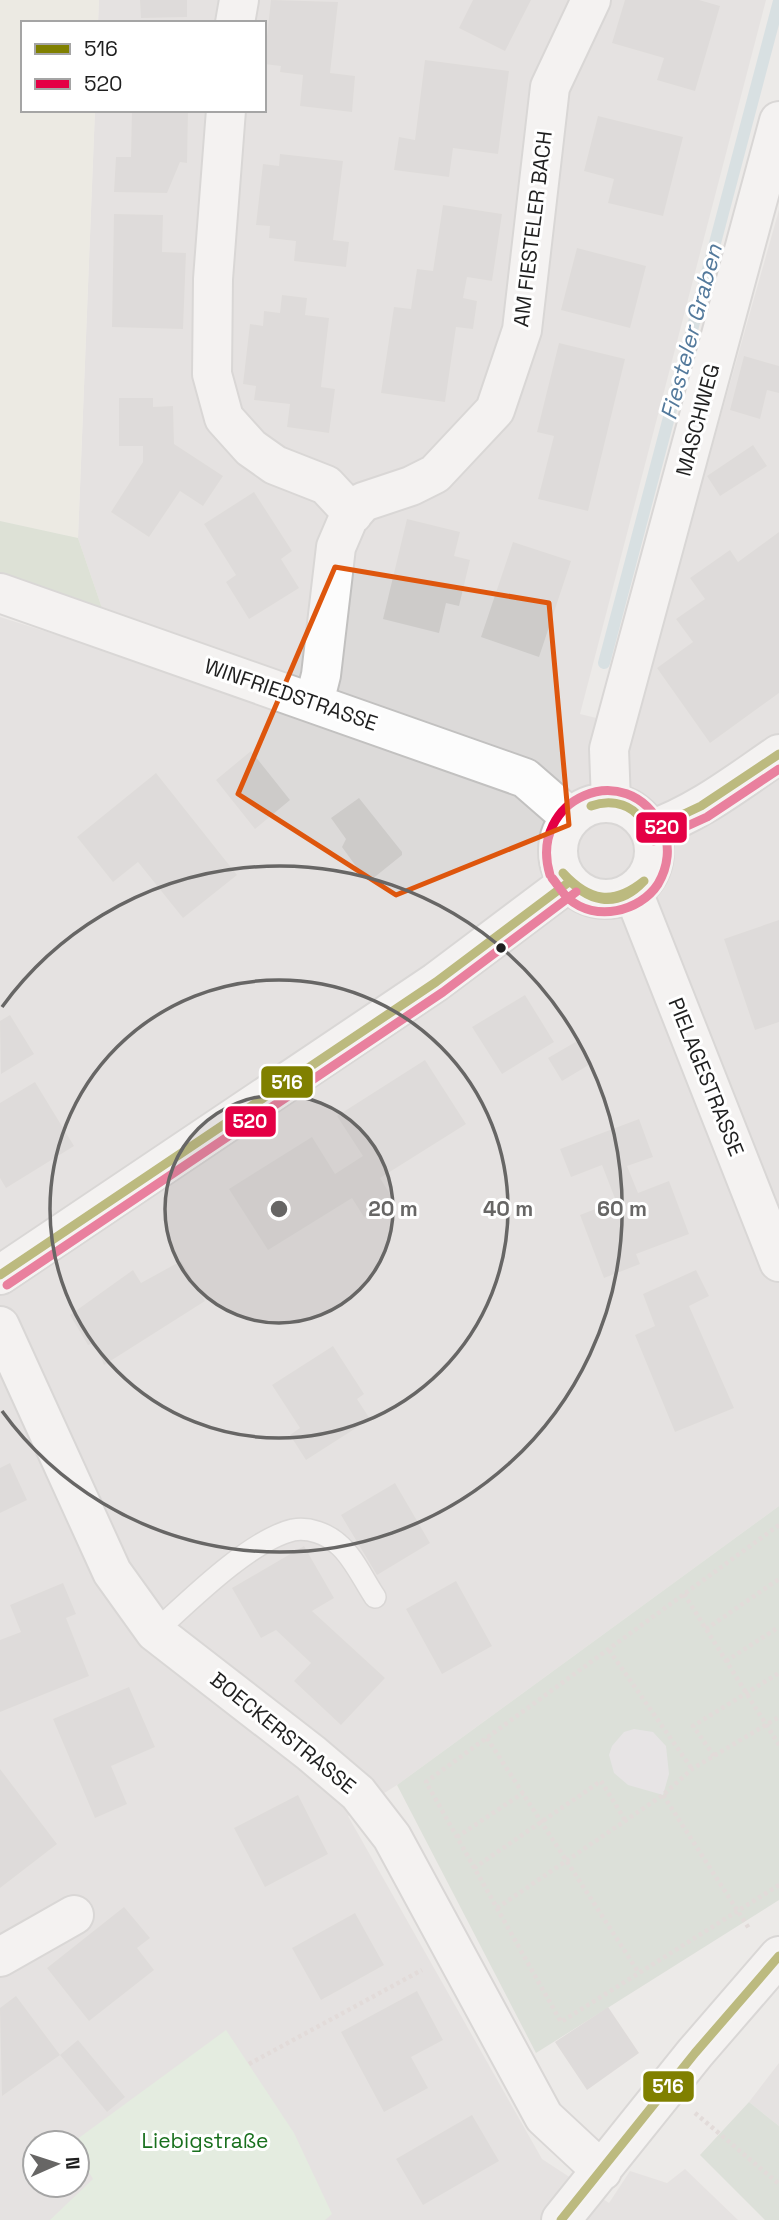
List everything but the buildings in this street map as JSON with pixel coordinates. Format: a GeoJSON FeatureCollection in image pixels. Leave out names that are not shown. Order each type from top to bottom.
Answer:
{"type":"FeatureCollection","features":[{"type":"Feature","properties":{"kind":"street"},"geometry":{"type":"LineString","coordinates":[[235,21],[239,0]]}},
{"type":"Feature","properties":{"kind":"street","name":"AM FIESTELER BACH"},"geometry":{"type":"LineString","coordinates":[[314,703],[320,675],[335,547],[353,514],[363,502],[411,486],[435,474],[495,410],[522,330],[550,87],[591,0]]}},
{"type":"Feature","properties":{"kind":"street"},"geometry":{"type":"LineString","coordinates":[[226,112],[213,279],[212,374],[223,418],[251,449],[275,465],[326,485],[353,514]]}},
{"type":"Feature","properties":{"kind":"street","name":"MASCHWEG"},"geometry":{"type":"LineString","coordinates":[[611,802],[609,749],[779,121]]}},
{"type":"Feature","properties":{"kind":"street","name":"WINFRIEDSTRASSE"},"geometry":{"type":"LineString","coordinates":[[0,593],[525,778],[571,818]]}},
{"type":"Feature","properties":{"kind":"street"},"geometry":{"type":"LineString","coordinates":[[650,830],[685,815],[779,754]]}},
{"type":"Feature","properties":{"kind":"street"},"geometry":{"type":"LineString","coordinates":[[611,802],[638,814],[650,830],[655,854],[652,869],[633,892],[620,898],[592,898],[569,882],[562,870],[558,843],[571,818],[582,808],[611,802]]}},
{"type":"Feature","properties":{"kind":"street"},"geometry":{"type":"LineString","coordinates":[[0,1275],[436,982],[569,882]]}},
{"type":"Feature","properties":{"kind":"street","name":"PIELAGESTRASSE"},"geometry":{"type":"LineString","coordinates":[[633,892],[779,1262]]}},
{"type":"Feature","properties":{"kind":"street","name":"BOECKERSTRASSE"},"geometry":{"type":"LineString","coordinates":[[0,1326],[112,1572],[155,1632],[311,1753],[358,1793],[392,1837],[544,2117],[602,2171]]}},
{"type":"Feature","properties":{"kind":"street"},"geometry":{"type":"LineString","coordinates":[[0,1957],[74,1915]]}},
{"type":"Feature","properties":{"kind":"street"},"geometry":{"type":"LineString","coordinates":[[561,2220],[777,1958]]}},
{"type":"Feature","properties":{"kind":"lane"},"geometry":{"type":"LineString","coordinates":[[155,1632],[202,1589],[258,1546],[294,1530],[317,1531],[340,1545],[375,1597]]}},
{"type":"Feature","properties":{"kind":"path"},"geometry":{"type":"LineString","coordinates":[[779,1525],[426,1782],[561,2022],[779,1885]]}},
{"type":"Feature","properties":{"kind":"path"},"geometry":{"type":"LineString","coordinates":[[706,1629],[779,1578]]}},
{"type":"Feature","properties":{"kind":"path"},"geometry":{"type":"LineString","coordinates":[[684,1594],[779,1745]]}},
{"type":"Feature","properties":{"kind":"path"},"geometry":{"type":"LineString","coordinates":[[726,1661],[779,1627]]}},
{"type":"Feature","properties":{"kind":"path"},"geometry":{"type":"LineString","coordinates":[[609,1650],[692,1769]]}},
{"type":"Feature","properties":{"kind":"path"},"geometry":{"type":"LineString","coordinates":[[714,1756],[693,1726],[779,1673]]}},
{"type":"Feature","properties":{"kind":"path"},"geometry":{"type":"LineString","coordinates":[[497,1908],[565,1859],[663,1795],[692,1769],[779,1717]]}},
{"type":"Feature","properties":{"kind":"path"},"geometry":{"type":"LineString","coordinates":[[487,1738],[639,1973]]}},
{"type":"Feature","properties":{"kind":"path"},"geometry":{"type":"LineString","coordinates":[[474,1868],[601,1782],[625,1821]]}},
{"type":"Feature","properties":{"kind":"path"},"geometry":{"type":"LineString","coordinates":[[457,1837],[523,1793]]}},
{"type":"Feature","properties":{"kind":"path"},"geometry":{"type":"LineString","coordinates":[[663,1795],[753,1935],[777,1958]]}},
{"type":"Feature","properties":{"kind":"path"},"geometry":{"type":"LineString","coordinates":[[249,2064],[453,1953]]}},
{"type":"Feature","properties":{"kind":"path"},"geometry":{"type":"LineString","coordinates":[[668,2089],[779,2184]]}},
{"type":"Feature","properties":{"kind":"highlighted area"},"geometry":{"type":"Polygon","coordinates":[[[335,567],[549,603],[569,825],[396,895],[238,794],[335,567]]]}},
{"type":"Feature","properties":{"kind":"shaded area"},"geometry":{"type":"Polygon","coordinates":[[[0,0],[99,0],[98,21],[21,21],[21,112],[95,112],[78,538],[0,521],[0,0]]]}},
{"type":"Feature","properties":{"kind":"shaded area"},"geometry":{"type":"Polygon","coordinates":[[[99,0],[766,0],[580,714],[633,727],[779,210],[779,1506],[397,1785],[348,1816],[542,2159],[609,2203],[630,2171],[667,2183],[685,2169],[738,2220],[0,2220],[0,617],[92,646],[104,614],[78,538],[95,112],[266,112],[266,21],[98,21],[99,0]]]}},
{"type":"Feature","properties":{"kind":"shaded area"},"geometry":{"type":"Polygon","coordinates":[[[634,1729],[653,1732],[666,1746],[669,1774],[663,1795],[628,1785],[614,1773],[609,1755],[612,1746],[624,1732],[634,1729]]]}},
{"type":"Feature","properties":{"kind":"shaded area"},"geometry":{"type":"Polygon","coordinates":[[[779,2063],[779,2126],[749,2102],[779,2063]]]}},
{"type":"Feature","properties":{"kind":"green space"},"geometry":{"type":"Polygon","coordinates":[[[0,521],[78,538],[104,614],[0,578],[0,521]]]}},
{"type":"Feature","properties":{"kind":"green space"},"geometry":{"type":"Polygon","coordinates":[[[779,1506],[779,1900],[536,2053],[397,1785],[779,1506]]]}},
{"type":"Feature","properties":{"kind":"green space","name":"Liebigstraße"},"geometry":{"type":"Polygon","coordinates":[[[226,2030],[294,2133],[332,2214],[325,2220],[50,2220],[72,2199],[91,2199],[91,2129],[226,2030]]]}},
{"type":"Feature","properties":{"kind":"green space"},"geometry":{"type":"Polygon","coordinates":[[[749,2102],[779,2126],[779,2220],[765,2220],[700,2155],[749,2102]]]}},
{"type":"Feature","properties":{"kind":"waterway","name":"Fiesteler Graben"},"geometry":{"type":"LineString","coordinates":[[604,663],[779,1]]}},
{"type":"Feature","properties":{"kind":"transit line","name":"516"},"geometry":{"type":"LineString","coordinates":[[650,830],[701,806],[779,754]]}},
{"type":"Feature","properties":{"kind":"transit line","name":"520"},"geometry":{"type":"LineString","coordinates":[[654,841],[707,817],[779,769]]}},
{"type":"Feature","properties":{"kind":"transit line","name":"520"},"geometry":{"type":"LineString","coordinates":[[550,875],[547,848],[553,825],[566,807],[584,796],[605,791],[626,794],[646,806],[665,835],[666,864],[658,884],[650,894],[629,907],[604,912],[580,906],[567,897],[552,878]]}},
{"type":"Feature","properties":{"kind":"transit line","name":"516"},"geometry":{"type":"LineString","coordinates":[[591,806],[616,803],[628,807],[638,815]]}},
{"type":"Feature","properties":{"kind":"transit line","name":"516"},"geometry":{"type":"LineString","coordinates":[[563,873],[582,890],[602,897],[622,894],[644,881]]}},
{"type":"Feature","properties":{"kind":"transit line","name":"516"},"geometry":{"type":"LineString","coordinates":[[563,873],[581,891],[602,899],[623,896],[644,881]]}},
{"type":"Feature","properties":{"kind":"transit line","name":"516"},"geometry":{"type":"LineString","coordinates":[[0,1275],[436,982],[569,882]]}},
{"type":"Feature","properties":{"kind":"transit line","name":"520"},"geometry":{"type":"LineString","coordinates":[[7,1285],[443,992],[576,892]]}},
{"type":"Feature","properties":{"kind":"transit line","name":"516"},"geometry":{"type":"LineString","coordinates":[[561,2220],[695,2053],[779,1956]]}}]}
